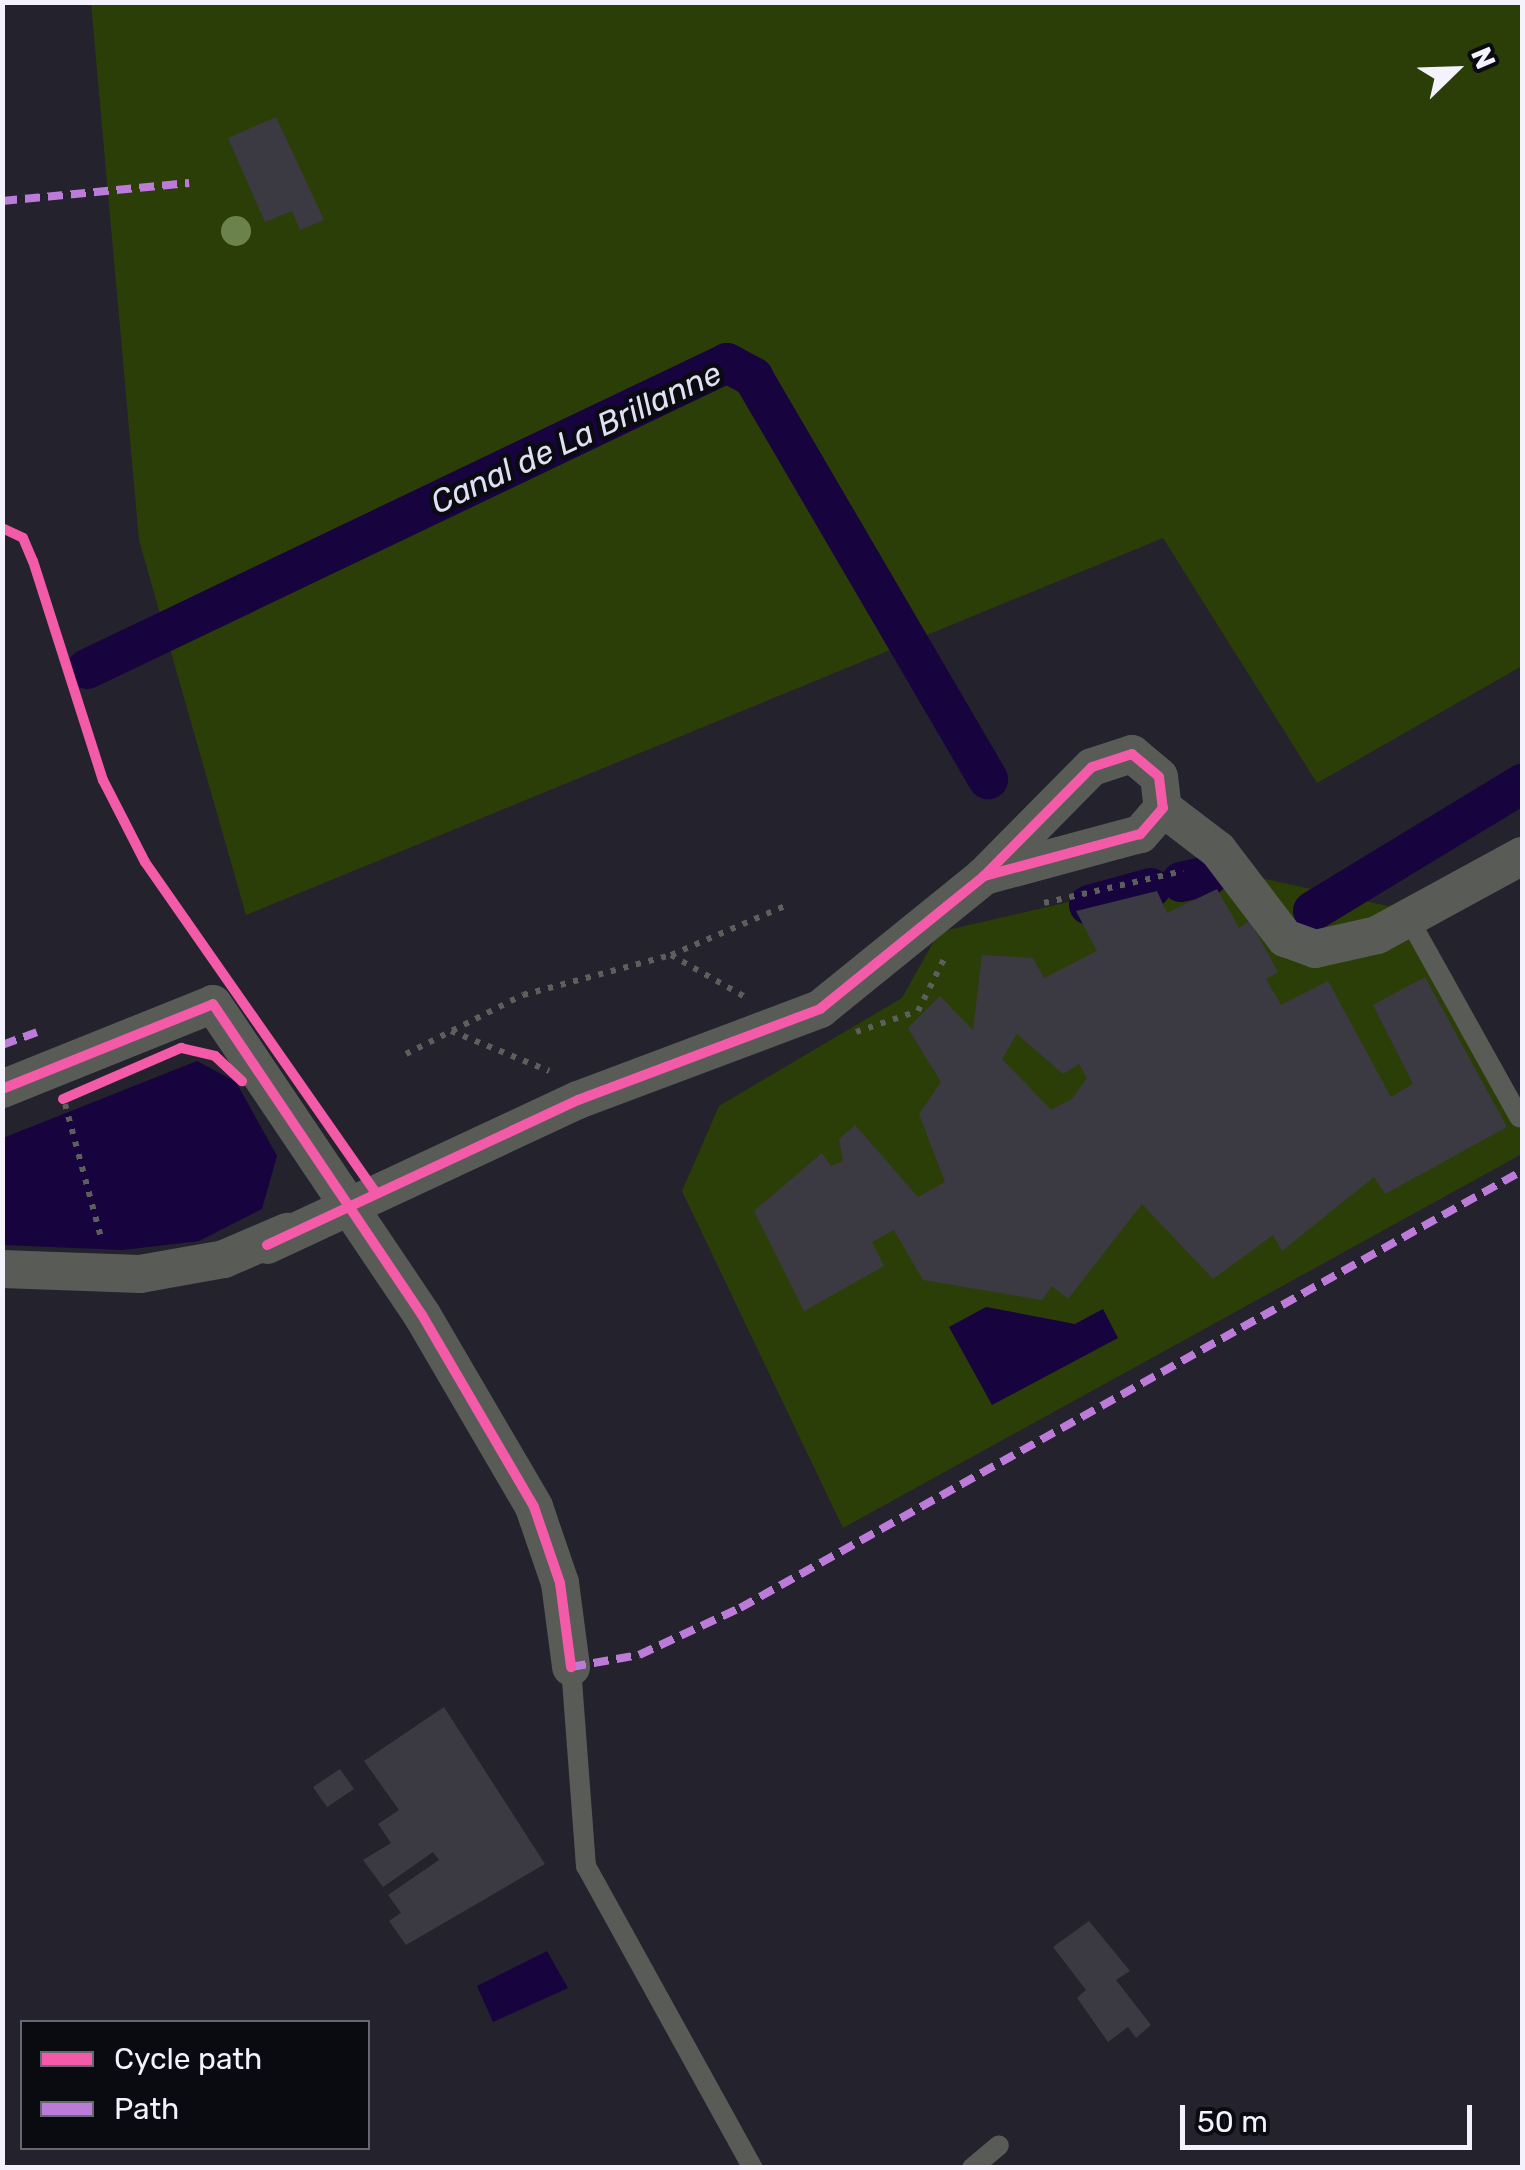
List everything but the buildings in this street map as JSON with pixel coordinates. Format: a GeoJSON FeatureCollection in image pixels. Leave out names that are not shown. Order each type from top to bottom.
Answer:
{"type":"FeatureCollection","features":[{"type":"Feature","properties":{"kind":"street"},"geometry":{"type":"LineString","coordinates":[[2,1269],[99,1273],[196,1266],[267,1245],[578,1100],[820,1009],[984,876],[1108,757],[1147,761],[1163,808],[1218,850],[1292,943],[1344,946],[1408,919],[1522,856]]}},
{"type":"Feature","properties":{"kind":"street"},"geometry":{"type":"LineString","coordinates":[[984,876],[1130,838],[1163,808]]}},
{"type":"Feature","properties":{"kind":"street"},"geometry":{"type":"LineString","coordinates":[[2,1089],[213,1004],[351,1204],[534,1507],[560,1583],[571,1666]]}},
{"type":"Feature","properties":{"kind":"street"},"geometry":{"type":"LineString","coordinates":[[267,1245],[312,1202],[300,1132]]}},
{"type":"Feature","properties":{"kind":"lane"},"geometry":{"type":"LineString","coordinates":[[1408,919],[1519,1117]]}},
{"type":"Feature","properties":{"kind":"lane"},"geometry":{"type":"LineString","coordinates":[[571,1666],[586,1866],[754,2168]]}},
{"type":"Feature","properties":{"kind":"lane"},"geometry":{"type":"LineString","coordinates":[[972,2168],[999,2145]]}},
{"type":"Feature","properties":{"kind":"path"},"geometry":{"type":"LineString","coordinates":[[1024,908],[1204,866]]}},
{"type":"Feature","properties":{"kind":"path"},"geometry":{"type":"LineString","coordinates":[[406,1054],[522,995],[671,955],[787,905]]}},
{"type":"Feature","properties":{"kind":"path"},"geometry":{"type":"LineString","coordinates":[[918,1011],[948,952]]}},
{"type":"Feature","properties":{"kind":"path"},"geometry":{"type":"LineString","coordinates":[[451,1032],[568,1079],[578,1100]]}},
{"type":"Feature","properties":{"kind":"path"},"geometry":{"type":"LineString","coordinates":[[54,1070],[102,1234],[99,1273]]}},
{"type":"Feature","properties":{"kind":"green space"},"geometry":{"type":"Polygon","coordinates":[[[91,3],[1522,3],[1522,666],[1317,783],[1163,538],[246,915],[139,540],[91,3]]]}},
{"type":"Feature","properties":{"kind":"green space"},"geometry":{"type":"Polygon","coordinates":[[[1216,868],[1406,910],[1522,1129],[1522,1154],[843,1528],[682,1191],[719,1106],[902,998],[939,932],[1216,868]]]}},
{"type":"Feature","properties":{"kind":"shaded area"},"geometry":{"type":"Polygon","coordinates":[[[197,1061],[236,1082],[277,1156],[262,1209],[199,1241],[123,1250],[3,1245],[3,1138],[197,1061]]]}},
{"type":"Feature","properties":{"kind":"shaded area"},"geometry":{"type":"Polygon","coordinates":[[[986,1307],[1075,1324],[1103,1309],[1118,1338],[992,1405],[949,1327],[986,1307]]]}},
{"type":"Feature","properties":{"kind":"shaded area"},"geometry":{"type":"Polygon","coordinates":[[[547,1951],[568,1988],[493,2022],[477,1986],[547,1951]]]}},
{"type":"Feature","properties":{"kind":"waterway","name":"Canal de La Brillanne"},"geometry":{"type":"LineString","coordinates":[[87,669],[727,363],[753,377],[988,779]]}},
{"type":"Feature","properties":{"kind":"waterway","name":"Canal de La Brillanne"},"geometry":{"type":"LineString","coordinates":[[1313,911],[1522,784]]}},
{"type":"Feature","properties":{"kind":"waterway","name":"Canal de La Brillanne"},"geometry":{"type":"LineString","coordinates":[[1181,882],[1208,876]]}},
{"type":"Feature","properties":{"kind":"waterway","name":"Canal de La Brillanne"},"geometry":{"type":"LineString","coordinates":[[1089,905],[1151,888]]}},
{"type":"Feature","properties":{"kind":"marked path"},"geometry":{"type":"LineString","coordinates":[[2,201],[189,183]]}},
{"type":"Feature","properties":{"kind":"marked path"},"geometry":{"type":"LineString","coordinates":[[2,1045],[37,1032]]}},
{"type":"Feature","properties":{"kind":"marked path"},"geometry":{"type":"LineString","coordinates":[[571,1667],[639,1655],[740,1608],[1522,1171]]}},
{"type":"Feature","properties":{"kind":"cycle path"},"geometry":{"type":"LineString","coordinates":[[2,528],[23,538],[33,561],[103,780],[145,862],[375,1192]]}},
{"type":"Feature","properties":{"kind":"cycle path"},"geometry":{"type":"LineString","coordinates":[[267,1245],[578,1100],[820,1009],[984,876],[1092,767],[1132,754],[1159,777],[1163,808],[1140,834],[984,876]]}},
{"type":"Feature","properties":{"kind":"cycle path"},"geometry":{"type":"LineString","coordinates":[[2,1089],[213,1004],[422,1315],[534,1507],[560,1583],[571,1667]]}},
{"type":"Feature","properties":{"kind":"cycle path"},"geometry":{"type":"LineString","coordinates":[[63,1099],[181,1048],[215,1056],[242,1081]]}}]}
